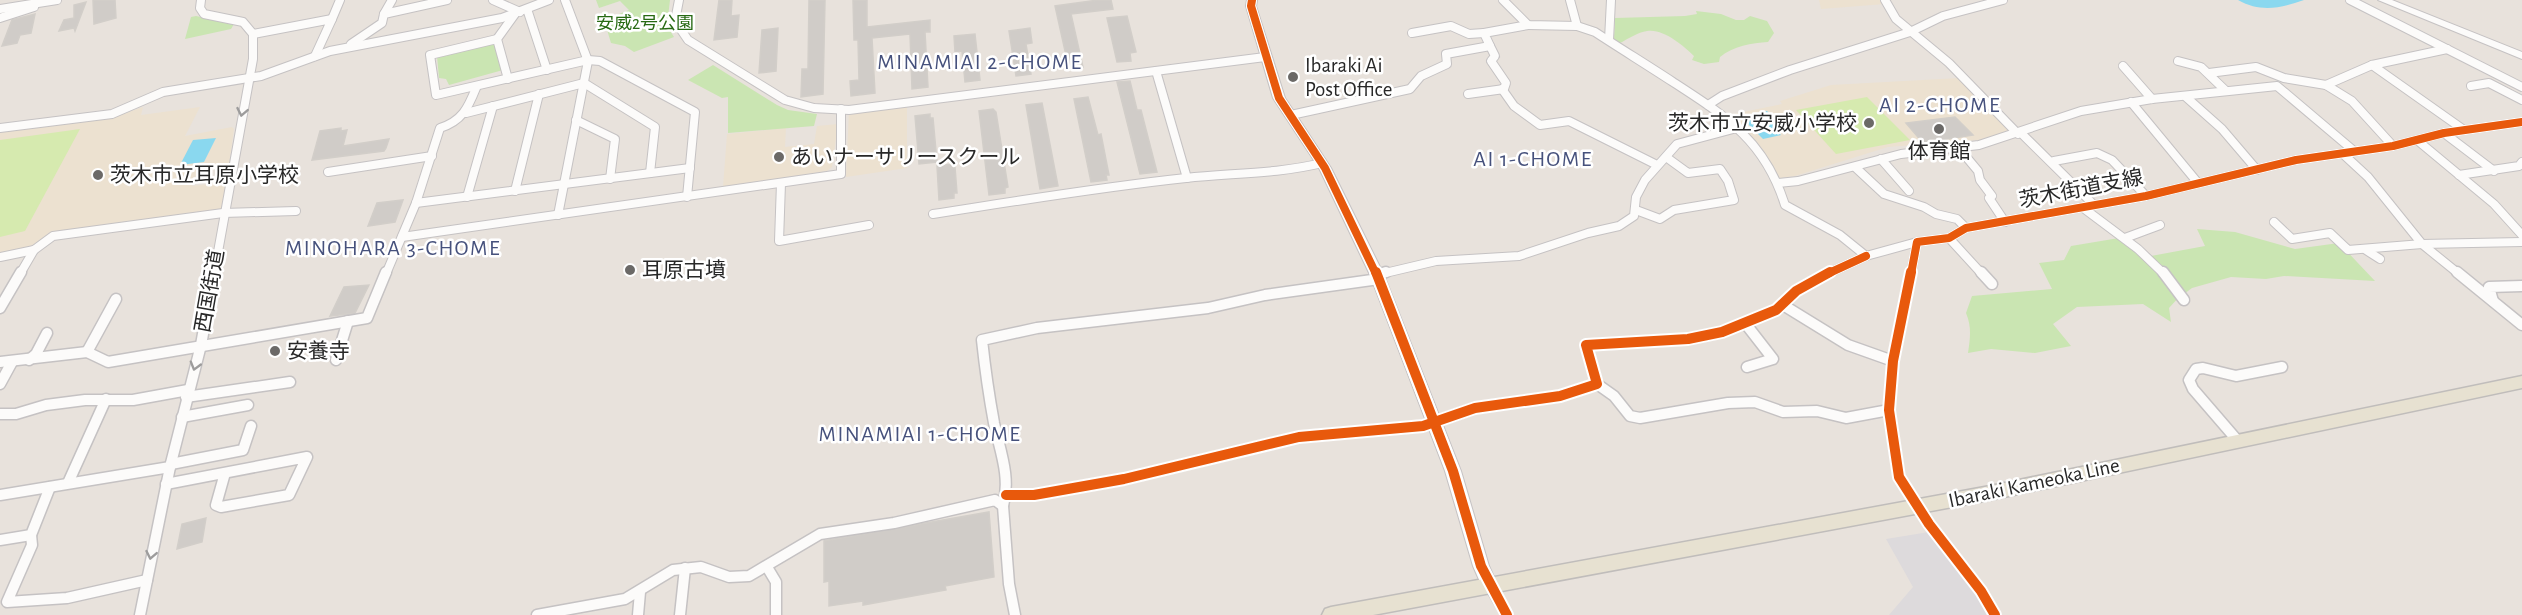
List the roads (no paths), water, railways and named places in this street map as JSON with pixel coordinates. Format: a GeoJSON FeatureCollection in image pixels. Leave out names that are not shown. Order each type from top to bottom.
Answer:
{"type":"FeatureCollection","features":[{"type":"Feature","properties":{"kind":"main road","name":"Ibaraki Kameoka Line"},"geometry":{"type":"LineString","coordinates":[[1332,615],[1918,507],[2522,382]]}},
{"type":"Feature","properties":{"kind":"street"},"geometry":{"type":"LineString","coordinates":[[0,9],[57,0]]}},
{"type":"Feature","properties":{"kind":"street"},"geometry":{"type":"LineString","coordinates":[[201,0],[200,8],[204,14],[243,22],[253,34],[332,19]]}},
{"type":"Feature","properties":{"kind":"street"},"geometry":{"type":"LineString","coordinates":[[315,56],[340,0]]}},
{"type":"Feature","properties":{"kind":"street"},"geometry":{"type":"LineString","coordinates":[[348,47],[382,23],[392,0]]}},
{"type":"Feature","properties":{"kind":"street"},"geometry":{"type":"LineString","coordinates":[[384,14],[447,0]]}},
{"type":"Feature","properties":{"kind":"street"},"geometry":{"type":"LineString","coordinates":[[493,0],[521,12],[547,70]]}},
{"type":"Feature","properties":{"kind":"street"},"geometry":{"type":"LineString","coordinates":[[0,128],[112,114],[163,92],[276,72],[315,56],[348,47],[428,34],[521,12],[549,0]]}},
{"type":"Feature","properties":{"kind":"street"},"geometry":{"type":"LineString","coordinates":[[558,214],[588,60],[565,0]]}},
{"type":"Feature","properties":{"kind":"street"},"geometry":{"type":"LineString","coordinates":[[679,0],[675,21],[688,40],[785,100],[814,108],[841,109],[1265,57]]}},
{"type":"Feature","properties":{"kind":"street"},"geometry":{"type":"LineString","coordinates":[[1252,0],[1251,6],[1265,57],[1279,98],[1322,163],[1378,277],[1453,471],[1481,566],[1507,615]]}},
{"type":"Feature","properties":{"kind":"street"},"geometry":{"type":"LineString","coordinates":[[1503,0],[1528,25]]}},
{"type":"Feature","properties":{"kind":"street"},"geometry":{"type":"LineString","coordinates":[[1570,0],[1577,26]]}},
{"type":"Feature","properties":{"kind":"street"},"geometry":{"type":"LineString","coordinates":[[1609,40],[1611,0]]}},
{"type":"Feature","properties":{"kind":"street"},"geometry":{"type":"LineString","coordinates":[[1885,0],[1892,15],[1949,63],[2094,205]]}},
{"type":"Feature","properties":{"kind":"street"},"geometry":{"type":"LineString","coordinates":[[1708,105],[1722,96],[1790,70],[1910,32],[1943,16],[2003,0]]}},
{"type":"Feature","properties":{"kind":"street"},"geometry":{"type":"LineString","coordinates":[[2350,0],[2522,87]]}},
{"type":"Feature","properties":{"kind":"street"},"geometry":{"type":"LineString","coordinates":[[2384,0],[2522,56]]}},
{"type":"Feature","properties":{"kind":"street"},"geometry":{"type":"LineString","coordinates":[[0,18],[20,13],[41,3]]}},
{"type":"Feature","properties":{"kind":"street"},"geometry":{"type":"LineString","coordinates":[[521,12],[497,39],[429,55],[436,95],[476,88],[588,60],[600,61],[695,112],[687,197]]}},
{"type":"Feature","properties":{"kind":"street"},"geometry":{"type":"LineString","coordinates":[[1412,33],[1451,26],[1469,33],[1484,33],[1528,25],[1577,26],[1609,40],[1697,100],[1708,105],[1737,128],[1752,142],[1778,183],[1785,205],[1840,235],[1866,256]]}},
{"type":"Feature","properties":{"kind":"street"},"geometry":{"type":"LineString","coordinates":[[1468,94],[1504,89],[1506,83],[1491,61],[1495,56],[1484,33]]}},
{"type":"Feature","properties":{"kind":"street","name":"西国街道"},"geometry":{"type":"LineString","coordinates":[[140,615],[170,466],[201,345],[223,213],[253,59],[253,34]]}},
{"type":"Feature","properties":{"kind":"street"},"geometry":{"type":"LineString","coordinates":[[497,39],[508,79]]}},
{"type":"Feature","properties":{"kind":"street"},"geometry":{"type":"LineString","coordinates":[[1291,115],[1410,89],[1421,76],[1447,64],[1446,54],[1490,46]]}},
{"type":"Feature","properties":{"kind":"street"},"geometry":{"type":"LineString","coordinates":[[2326,85],[2372,65],[2447,49]]}},
{"type":"Feature","properties":{"kind":"street"},"geometry":{"type":"LineString","coordinates":[[2178,61],[2201,67],[2225,90]]}},
{"type":"Feature","properties":{"kind":"street"},"geometry":{"type":"LineString","coordinates":[[2372,65],[2464,130]]}},
{"type":"Feature","properties":{"kind":"street"},"geometry":{"type":"LineString","coordinates":[[2123,66],[2152,99]]}},
{"type":"Feature","properties":{"kind":"street"},"geometry":{"type":"LineString","coordinates":[[2209,73],[2256,67],[2284,78],[2326,85],[2352,101],[2393,146]]}},
{"type":"Feature","properties":{"kind":"street"},"geometry":{"type":"LineString","coordinates":[[1156,71],[1187,178]]}},
{"type":"Feature","properties":{"kind":"street"},"geometry":{"type":"LineString","coordinates":[[466,113],[584,83],[655,126],[650,173]]}},
{"type":"Feature","properties":{"kind":"street"},"geometry":{"type":"LineString","coordinates":[[2471,86],[2488,83],[2522,100]]}},
{"type":"Feature","properties":{"kind":"street"},"geometry":{"type":"LineString","coordinates":[[1778,183],[1798,181],[1901,154],[1979,145],[2081,111],[2152,99],[2277,86],[2354,151]]}},
{"type":"Feature","properties":{"kind":"street"},"geometry":{"type":"LineString","coordinates":[[0,362],[87,352],[108,362],[367,318],[416,203],[440,128],[456,123],[466,113],[476,88]]}},
{"type":"Feature","properties":{"kind":"street"},"geometry":{"type":"LineString","coordinates":[[1502,89],[1514,106],[1540,124],[1569,121],[1657,165]]}},
{"type":"Feature","properties":{"kind":"street"},"geometry":{"type":"LineString","coordinates":[[515,191],[539,94]]}},
{"type":"Feature","properties":{"kind":"street"},"geometry":{"type":"LineString","coordinates":[[2186,97],[2222,129],[2257,170]]}},
{"type":"Feature","properties":{"kind":"street"},"geometry":{"type":"LineString","coordinates":[[2131,102],[2198,183]]}},
{"type":"Feature","properties":{"kind":"street"},"geometry":{"type":"LineString","coordinates":[[466,197],[493,106]]}},
{"type":"Feature","properties":{"kind":"street"},"geometry":{"type":"LineString","coordinates":[[402,237],[841,174],[841,109]]}},
{"type":"Feature","properties":{"kind":"street"},"geometry":{"type":"LineString","coordinates":[[576,120],[615,140],[610,179]]}},
{"type":"Feature","properties":{"kind":"street","name":"茨木街道支線"},"geometry":{"type":"LineString","coordinates":[[1597,384],[1587,345],[1610,341],[1701,337],[1745,323],[1784,305],[1795,291],[1866,256],[1917,242],[1949,238],[1966,228],[2146,196],[2296,160],[2393,146],[2445,133],[2522,122]]}},
{"type":"Feature","properties":{"kind":"street"},"geometry":{"type":"LineString","coordinates":[[1015,615],[1009,584],[1004,457],[998,442],[987,384],[982,340],[1037,328],[1208,308],[1265,295],[1378,277],[1400,267],[1425,263],[1474,258],[1510,258],[1535,253],[1590,233],[1623,226],[1631,220],[1636,210],[1636,197],[1657,165],[1677,144],[1737,128]]}},
{"type":"Feature","properties":{"kind":"street"},"geometry":{"type":"LineString","coordinates":[[2445,133],[2494,171]]}},
{"type":"Feature","properties":{"kind":"street"},"geometry":{"type":"LineString","coordinates":[[2417,140],[2494,204],[2522,235]]}},
{"type":"Feature","properties":{"kind":"street"},"geometry":{"type":"LineString","coordinates":[[1958,147],[1978,171],[1980,180],[1992,196],[1989,198],[2005,222]]}},
{"type":"Feature","properties":{"kind":"street"},"geometry":{"type":"LineString","coordinates":[[2054,161],[2097,153],[2112,160],[2146,196]]}},
{"type":"Feature","properties":{"kind":"street"},"geometry":{"type":"LineString","coordinates":[[2342,153],[2368,177],[2422,244],[2522,325]]}},
{"type":"Feature","properties":{"kind":"street"},"geometry":{"type":"LineString","coordinates":[[328,172],[432,156]]}},
{"type":"Feature","properties":{"kind":"street"},"geometry":{"type":"LineString","coordinates":[[1636,210],[1660,219],[1674,210],[1734,200],[1728,181],[1720,168],[1688,173],[1666,157]]}},
{"type":"Feature","properties":{"kind":"street"},"geometry":{"type":"LineString","coordinates":[[1881,159],[1909,191]]}},
{"type":"Feature","properties":{"kind":"street"},"geometry":{"type":"LineString","coordinates":[[933,214],[1056,195],[1322,163]]}},
{"type":"Feature","properties":{"kind":"street"},"geometry":{"type":"LineString","coordinates":[[2459,176],[2521,165]]}},
{"type":"Feature","properties":{"kind":"street"},"geometry":{"type":"LineString","coordinates":[[1855,167],[1884,194],[1924,207],[1936,214],[1957,219],[1966,228]]}},
{"type":"Feature","properties":{"kind":"street"},"geometry":{"type":"LineString","coordinates":[[416,203],[690,168]]}},
{"type":"Feature","properties":{"kind":"street"},"geometry":{"type":"LineString","coordinates":[[781,183],[779,241],[869,225]]}},
{"type":"Feature","properties":{"kind":"street"},"geometry":{"type":"LineString","coordinates":[[2082,207],[2107,228],[2125,238],[2164,271],[2184,300]]}},
{"type":"Feature","properties":{"kind":"street"},"geometry":{"type":"LineString","coordinates":[[0,308],[34,250],[53,236],[223,213],[237,215],[278,210],[296,211]]}},
{"type":"Feature","properties":{"kind":"street"},"geometry":{"type":"LineString","coordinates":[[2274,222],[2292,239],[2330,233],[2348,249],[2366,250],[2422,244],[2522,242]]}},
{"type":"Feature","properties":{"kind":"street"},"geometry":{"type":"LineString","coordinates":[[2125,238],[2160,225]]}},
{"type":"Feature","properties":{"kind":"street"},"geometry":{"type":"LineString","coordinates":[[1949,238],[1992,284]]}},
{"type":"Feature","properties":{"kind":"street"},"geometry":{"type":"LineString","coordinates":[[1917,242],[1893,361],[1889,410],[1899,477],[1995,615]]}},
{"type":"Feature","properties":{"kind":"street"},"geometry":{"type":"LineString","coordinates":[[0,257],[34,250]]}},
{"type":"Feature","properties":{"kind":"street"},"geometry":{"type":"LineString","coordinates":[[2366,250],[2380,259]]}},
{"type":"Feature","properties":{"kind":"street"},"geometry":{"type":"LineString","coordinates":[[2493,301],[2488,287],[2522,286]]}},
{"type":"Feature","properties":{"kind":"street"},"geometry":{"type":"LineString","coordinates":[[87,352],[116,299]]}},
{"type":"Feature","properties":{"kind":"street"},"geometry":{"type":"LineString","coordinates":[[1784,305],[1858,352],[1893,361]]}},
{"type":"Feature","properties":{"kind":"street"},"geometry":{"type":"LineString","coordinates":[[336,360],[348,321]]}},
{"type":"Feature","properties":{"kind":"street"},"geometry":{"type":"LineString","coordinates":[[1745,323],[1773,359],[1747,367]]}},
{"type":"Feature","properties":{"kind":"street"},"geometry":{"type":"LineString","coordinates":[[29,360],[36,354],[47,333]]}},
{"type":"Feature","properties":{"kind":"street"},"geometry":{"type":"LineString","coordinates":[[0,384],[12,362]]}},
{"type":"Feature","properties":{"kind":"street"},"geometry":{"type":"LineString","coordinates":[[2237,440],[2193,389],[2189,380],[2196,369],[2203,368],[2236,376],[2282,367]]}},
{"type":"Feature","properties":{"kind":"street"},"geometry":{"type":"LineString","coordinates":[[0,414],[16,414],[46,405],[106,399],[133,400],[290,382]]}},
{"type":"Feature","properties":{"kind":"street"},"geometry":{"type":"LineString","coordinates":[[543,615],[607,603],[640,592],[673,570],[701,567],[729,577],[758,573],[820,534],[894,523],[995,500],[1124,479],[1299,437],[1423,426],[1434,420],[1492,404],[1579,393],[1597,384],[1614,396],[1630,416],[1640,418],[1728,403],[1755,402],[1784,412],[1817,411],[1846,418],[1889,410]]}},
{"type":"Feature","properties":{"kind":"street"},"geometry":{"type":"LineString","coordinates":[[68,483],[106,399]]}},
{"type":"Feature","properties":{"kind":"street"},"geometry":{"type":"LineString","coordinates":[[182,417],[248,405]]}},
{"type":"Feature","properties":{"kind":"street"},"geometry":{"type":"LineString","coordinates":[[0,495],[170,466],[243,450],[251,426]]}},
{"type":"Feature","properties":{"kind":"street"},"geometry":{"type":"LineString","coordinates":[[166,484],[307,457],[290,495],[221,507],[216,505],[225,473]]}},
{"type":"Feature","properties":{"kind":"street"},"geometry":{"type":"LineString","coordinates":[[50,487],[31,535],[32,545],[8,602],[67,598],[147,580]]}},
{"type":"Feature","properties":{"kind":"street"},"geometry":{"type":"LineString","coordinates":[[0,540],[31,535]]}},
{"type":"Feature","properties":{"kind":"street"},"geometry":{"type":"LineString","coordinates":[[767,567],[776,582],[776,615]]}},
{"type":"Feature","properties":{"kind":"street"},"geometry":{"type":"LineString","coordinates":[[680,615],[685,568]]}},
{"type":"Feature","properties":{"kind":"street"},"geometry":{"type":"LineString","coordinates":[[638,615],[640,592]]}},
{"type":"Feature","properties":{"kind":"water"},"geometry":{"type":"Polygon","coordinates":[[[2238,0],[2304,0],[2263,8],[2238,0]]]}},
{"type":"Feature","properties":{"kind":"water"},"geometry":{"type":"Polygon","coordinates":[[[1767,111],[1780,125],[1773,127],[1781,135],[1763,139],[1741,117],[1767,111]]]}},
{"type":"Feature","properties":{"kind":"water"},"geometry":{"type":"Polygon","coordinates":[[[216,138],[204,162],[180,165],[193,140],[216,138]]]}},
{"type":"Feature","properties":{"kind":"place","name":"Ibaraki Ai Post Office"},"geometry":{"type":"Point","coordinates":[1293,77]}},
{"type":"Feature","properties":{"kind":"place","name":"茨木市立安威小学校"},"geometry":{"type":"Point","coordinates":[1869,123]}},
{"type":"Feature","properties":{"kind":"place","name":"体育館"},"geometry":{"type":"Point","coordinates":[1939,129]}},
{"type":"Feature","properties":{"kind":"place","name":"あいナーサリースクール"},"geometry":{"type":"Point","coordinates":[779,157]}},
{"type":"Feature","properties":{"kind":"place","name":"茨木市立耳原小学校"},"geometry":{"type":"Point","coordinates":[98,175]}},
{"type":"Feature","properties":{"kind":"place","name":"耳原古墳"},"geometry":{"type":"Point","coordinates":[630,270]}},
{"type":"Feature","properties":{"kind":"place","name":"安養寺"},"geometry":{"type":"Point","coordinates":[275,351]}},
{"type":"Feature","properties":{"kind":"district","name":"MINAMIAI 2-CHOME"},"geometry":{"type":"Point","coordinates":[980,62]}},
{"type":"Feature","properties":{"kind":"district","name":"AI 2-CHOME"},"geometry":{"type":"Point","coordinates":[1940,105]}},
{"type":"Feature","properties":{"kind":"district","name":"AI 1-CHOME"},"geometry":{"type":"Point","coordinates":[1533,159]}},
{"type":"Feature","properties":{"kind":"district","name":"MINOHARA 3-CHOME"},"geometry":{"type":"Point","coordinates":[393,248]}},
{"type":"Feature","properties":{"kind":"district","name":"MINAMIAI 1-CHOME"},"geometry":{"type":"Point","coordinates":[920,434]}},
{"type":"Feature","properties":{"kind":"park label","name":"安威2号公園"},"geometry":{"type":"Point","coordinates":[645,24]}}]}
